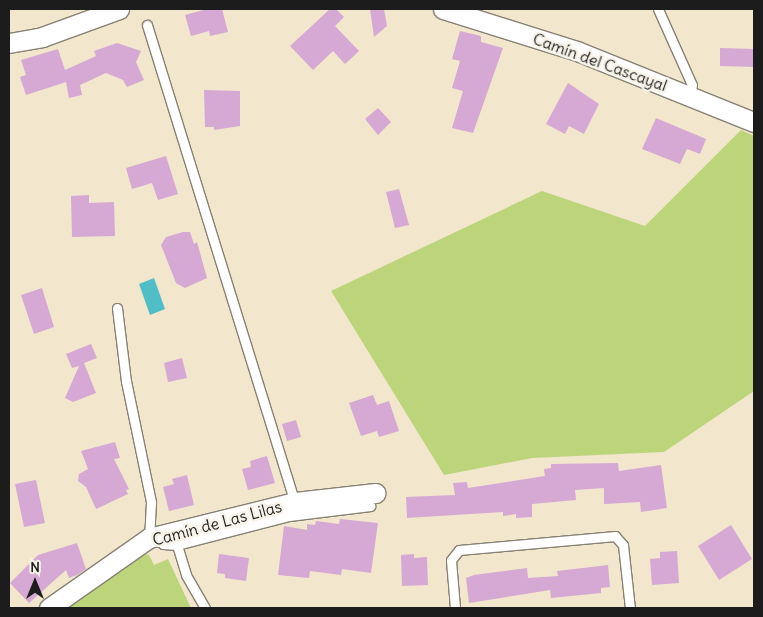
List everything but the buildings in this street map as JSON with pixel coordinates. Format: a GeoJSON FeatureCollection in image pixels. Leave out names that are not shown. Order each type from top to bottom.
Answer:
{"type":"FeatureCollection","features":[{"type":"Feature","properties":{"kind":"street"},"geometry":{"type":"LineString","coordinates":[[9,43],[42,37],[119,9]]}},
{"type":"Feature","properties":{"kind":"street","name":"Camín del Cascayal"},"geometry":{"type":"LineString","coordinates":[[443,9],[577,51],[754,122]]}},
{"type":"Feature","properties":{"kind":"street","name":"Camín de Las Lilas"},"geometry":{"type":"LineString","coordinates":[[49,608],[152,538],[294,502],[372,499]]}},
{"type":"Feature","properties":{"kind":"lane"},"geometry":{"type":"LineString","coordinates":[[658,9],[692,85],[690,96]]}},
{"type":"Feature","properties":{"kind":"lane"},"geometry":{"type":"LineString","coordinates":[[147,25],[294,502]]}},
{"type":"Feature","properties":{"kind":"lane"},"geometry":{"type":"LineString","coordinates":[[117,308],[126,381],[150,502],[152,538],[163,544],[177,545],[289,516],[372,499]]}},
{"type":"Feature","properties":{"kind":"lane"},"geometry":{"type":"LineString","coordinates":[[455,608],[451,560],[459,550],[615,536],[623,545],[630,608]]}},
{"type":"Feature","properties":{"kind":"lane"},"geometry":{"type":"LineString","coordinates":[[177,545],[186,575],[205,608]]}},
{"type":"Feature","properties":{"kind":"green space"},"geometry":{"type":"Polygon","coordinates":[[[741,130],[754,136],[754,391],[664,452],[532,458],[444,475],[331,291],[542,191],[645,226],[741,130]]]}},
{"type":"Feature","properties":{"kind":"green space"},"geometry":{"type":"Polygon","coordinates":[[[139,552],[149,555],[154,565],[168,559],[191,608],[65,608],[139,552]]]}},
{"type":"Feature","properties":{"kind":"water"},"geometry":{"type":"Polygon","coordinates":[[[154,278],[165,309],[150,315],[139,284],[154,278]]]}}]}
